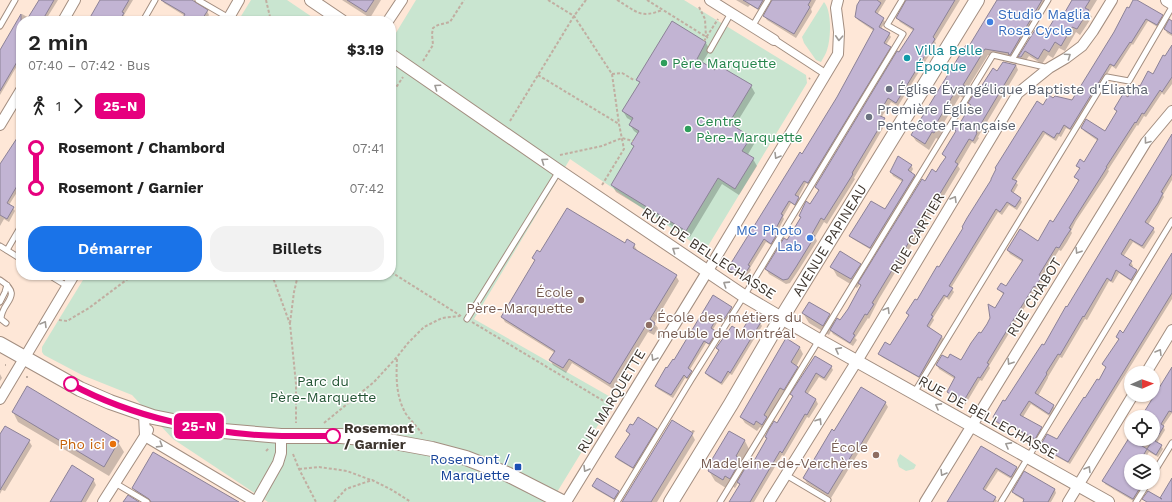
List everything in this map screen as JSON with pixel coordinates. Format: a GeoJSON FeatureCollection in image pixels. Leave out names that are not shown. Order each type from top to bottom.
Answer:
{"type":"FeatureCollection","features":[{"type":"Feature","properties":{"kind":"main road","name":"AVENUE PAPINEAU"},"geometry":{"type":"LineString","coordinates":[[671,502],[977,0]]}},
{"type":"Feature","properties":{"kind":"main road"},"geometry":{"type":"LineString","coordinates":[[0,344],[80,389],[148,416],[223,431],[281,436],[341,436],[383,440],[432,449],[466,458],[507,474],[562,502]]}},
{"type":"Feature","properties":{"kind":"street"},"geometry":{"type":"LineString","coordinates":[[65,16],[75,0]]}},
{"type":"Feature","properties":{"kind":"street"},"geometry":{"type":"LineString","coordinates":[[230,16],[240,0]]}},
{"type":"Feature","properties":{"kind":"street"},"geometry":{"type":"LineString","coordinates":[[311,0],[335,16]]}},
{"type":"Feature","properties":{"kind":"street"},"geometry":{"type":"LineString","coordinates":[[391,16],[402,0]]}},
{"type":"Feature","properties":{"kind":"street"},"geometry":{"type":"LineString","coordinates":[[710,0],[826,74]]}},
{"type":"Feature","properties":{"kind":"street","name":"RUE MARQUETTE"},"geometry":{"type":"LineString","coordinates":[[566,502],[838,54],[839,32],[836,8],[838,0]]}},
{"type":"Feature","properties":{"kind":"street","name":"RUE CARTIER"},"geometry":{"type":"LineString","coordinates":[[769,502],[857,361],[1018,94],[1049,68],[1082,46],[1112,0]]}},
{"type":"Feature","properties":{"kind":"street"},"geometry":{"type":"LineString","coordinates":[[1167,0],[1172,3]]}},
{"type":"Feature","properties":{"kind":"street","name":"RUE DE BELLECHASSE"},"geometry":{"type":"LineString","coordinates":[[396,58],[559,172],[744,296],[819,340],[1108,502]]}},
{"type":"Feature","properties":{"kind":"street"},"geometry":{"type":"LineString","coordinates":[[0,125],[16,98]]}},
{"type":"Feature","properties":{"kind":"street","name":"RUE CHABOT"},"geometry":{"type":"LineString","coordinates":[[925,502],[1146,142],[1172,111]]}},
{"type":"Feature","properties":{"kind":"street"},"geometry":{"type":"LineString","coordinates":[[0,399],[71,280]]}},
{"type":"Feature","properties":{"kind":"street"},"geometry":{"type":"LineString","coordinates":[[1150,366],[1172,330]]}},
{"type":"Feature","properties":{"kind":"street"},"geometry":{"type":"LineString","coordinates":[[1068,502],[1129,402]]}},
{"type":"Feature","properties":{"kind":"street"},"geometry":{"type":"LineString","coordinates":[[103,502],[146,436],[148,416]]}},
{"type":"Feature","properties":{"kind":"street"},"geometry":{"type":"LineString","coordinates":[[146,436],[256,502],[278,463],[281,453],[281,436]]}},
{"type":"Feature","properties":{"kind":"lane"},"geometry":{"type":"LineString","coordinates":[[0,26],[15,0]]}},
{"type":"Feature","properties":{"kind":"lane"},"geometry":{"type":"LineString","coordinates":[[146,16],[156,0]]}},
{"type":"Feature","properties":{"kind":"lane"},"geometry":{"type":"LineString","coordinates":[[198,0],[222,16]]}},
{"type":"Feature","properties":{"kind":"lane"},"geometry":{"type":"LineString","coordinates":[[752,27],[768,0]]}},
{"type":"Feature","properties":{"kind":"lane"},"geometry":{"type":"LineString","coordinates":[[617,502],[903,34],[887,24],[902,0]]}},
{"type":"Feature","properties":{"kind":"lane"},"geometry":{"type":"LineString","coordinates":[[1013,58],[1048,0]]}},
{"type":"Feature","properties":{"kind":"lane"},"geometry":{"type":"LineString","coordinates":[[914,393],[1108,77],[1129,81],[1172,7]]}},
{"type":"Feature","properties":{"kind":"lane"},"geometry":{"type":"LineString","coordinates":[[710,50],[731,13]]}},
{"type":"Feature","properties":{"kind":"lane"},"geometry":{"type":"LineString","coordinates":[[720,502],[994,54],[1049,68]]}},
{"type":"Feature","properties":{"kind":"lane"},"geometry":{"type":"LineString","coordinates":[[467,319],[559,172]]}},
{"type":"Feature","properties":{"kind":"lane"},"geometry":{"type":"LineString","coordinates":[[1000,502],[1029,457],[1172,221]]}},
{"type":"Feature","properties":{"kind":"lane"},"geometry":{"type":"LineString","coordinates":[[7,250],[16,235]]}},
{"type":"Feature","properties":{"kind":"lane"},"geometry":{"type":"LineString","coordinates":[[0,246],[16,255]]}},
{"type":"Feature","properties":{"kind":"lane"},"geometry":{"type":"LineString","coordinates":[[0,280],[7,284],[12,298],[1,314],[0,318],[6,323]]}},
{"type":"Feature","properties":{"kind":"lane"},"geometry":{"type":"LineString","coordinates":[[57,280],[67,286]]}},
{"type":"Feature","properties":{"kind":"lane"},"geometry":{"type":"LineString","coordinates":[[0,302],[7,284]]}},
{"type":"Feature","properties":{"kind":"lane"},"geometry":{"type":"LineString","coordinates":[[1160,463],[1172,443]]}},
{"type":"Feature","properties":{"kind":"lane"},"geometry":{"type":"LineString","coordinates":[[786,475],[828,500]]}},
{"type":"Feature","properties":{"kind":"lane"},"geometry":{"type":"LineString","coordinates":[[115,482],[147,502]]}},
{"type":"Feature","properties":{"kind":"lane"},"geometry":{"type":"LineString","coordinates":[[1136,502],[1144,490]]}},
{"type":"Feature","properties":{"kind":"path"},"geometry":{"type":"LineString","coordinates":[[266,0],[270,16]]}},
{"type":"Feature","properties":{"kind":"path"},"geometry":{"type":"LineString","coordinates":[[423,61],[433,45],[433,28],[450,22],[464,0]]}},
{"type":"Feature","properties":{"kind":"path"},"geometry":{"type":"LineString","coordinates":[[548,0],[574,16],[612,74],[618,124],[624,149],[602,185]]}},
{"type":"Feature","properties":{"kind":"path"},"geometry":{"type":"LineString","coordinates":[[510,121],[574,16],[586,0]]}},
{"type":"Feature","properties":{"kind":"path"},"geometry":{"type":"LineString","coordinates":[[617,0],[641,15],[652,14],[662,10]]}},
{"type":"Feature","properties":{"kind":"path"},"geometry":{"type":"LineString","coordinates":[[646,0],[715,42]]}},
{"type":"Feature","properties":{"kind":"path"},"geometry":{"type":"LineString","coordinates":[[699,7],[705,19],[706,37]]}},
{"type":"Feature","properties":{"kind":"path"},"geometry":{"type":"LineString","coordinates":[[704,41],[718,18]]}},
{"type":"Feature","properties":{"kind":"path"},"geometry":{"type":"LineString","coordinates":[[612,74],[622,73],[634,80]]}},
{"type":"Feature","properties":{"kind":"path"},"geometry":{"type":"LineString","coordinates":[[538,75],[618,124]]}},
{"type":"Feature","properties":{"kind":"path"},"geometry":{"type":"LineString","coordinates":[[396,88],[403,77]]}},
{"type":"Feature","properties":{"kind":"path"},"geometry":{"type":"LineString","coordinates":[[560,155],[602,146],[622,138],[633,141]]}},
{"type":"Feature","properties":{"kind":"path"},"geometry":{"type":"LineString","coordinates":[[324,423],[374,382],[424,327],[442,318],[461,316],[396,275]]}},
{"type":"Feature","properties":{"kind":"path"},"geometry":{"type":"LineString","coordinates":[[58,320],[67,321],[89,308],[126,280]]}},
{"type":"Feature","properties":{"kind":"path"},"geometry":{"type":"LineString","coordinates":[[274,280],[290,324]]}},
{"type":"Feature","properties":{"kind":"path"},"geometry":{"type":"LineString","coordinates":[[296,423],[296,384],[290,324],[297,280]]}},
{"type":"Feature","properties":{"kind":"path"},"geometry":{"type":"LineString","coordinates":[[653,315],[664,321]]}},
{"type":"Feature","properties":{"kind":"path"},"geometry":{"type":"LineString","coordinates":[[467,319],[612,406]]}},
{"type":"Feature","properties":{"kind":"path"},"geometry":{"type":"LineString","coordinates":[[653,327],[658,330]]}},
{"type":"Feature","properties":{"kind":"path"},"geometry":{"type":"LineString","coordinates":[[397,357],[396,378],[399,398],[406,414],[422,434]]}},
{"type":"Feature","properties":{"kind":"path"},"geometry":{"type":"LineString","coordinates":[[692,432],[693,431],[696,433]]}},
{"type":"Feature","properties":{"kind":"path"},"geometry":{"type":"LineString","coordinates":[[293,454],[316,502]]}},
{"type":"Feature","properties":{"kind":"path"},"geometry":{"type":"LineString","coordinates":[[299,469],[319,467],[347,471],[372,480],[411,502]]}},
{"type":"Feature","properties":{"kind":"path"},"geometry":{"type":"LineString","coordinates":[[334,502],[346,489],[372,480]]}},
{"type":"Feature","properties":{"kind":"green space"},"geometry":{"type":"Polygon","coordinates":[[[251,0],[287,0],[311,16],[241,16],[251,0]]]}},
{"type":"Feature","properties":{"kind":"green space","name":"Parc du Père-Marquette"},"geometry":{"type":"Polygon","coordinates":[[[416,0],[684,0],[806,75],[807,83],[705,251],[570,159],[474,319],[614,399],[551,502],[268,502],[173,439],[132,395],[82,375],[44,355],[42,352],[42,347],[83,280],[396,280],[396,33],[416,0]]]}},
{"type":"Feature","properties":{"kind":"green space"},"geometry":{"type":"Polygon","coordinates":[[[824,2],[827,6],[830,18],[830,32],[827,50],[821,62],[816,60],[804,43],[802,37],[824,2]]]}},
{"type":"Feature","properties":{"kind":"green space"},"geometry":{"type":"Polygon","coordinates":[[[900,454],[916,465],[914,469],[906,471],[899,467],[897,460],[900,454]]]}},
{"type":"Feature","properties":{"kind":"building"},"geometry":{"type":"Polygon","coordinates":[[[39,0],[54,0],[45,16],[29,16],[39,0]]]}},
{"type":"Feature","properties":{"kind":"building"},"geometry":{"type":"Polygon","coordinates":[[[100,0],[129,0],[122,12],[124,13],[122,16],[91,16],[100,0]]]}},
{"type":"Feature","properties":{"kind":"building"},"geometry":{"type":"Polygon","coordinates":[[[161,0],[192,0],[208,10],[204,16],[184,16],[185,14],[161,0]]]}},
{"type":"Feature","properties":{"kind":"building"},"geometry":{"type":"Polygon","coordinates":[[[347,0],[374,0],[366,12],[347,0]]]}},
{"type":"Feature","properties":{"kind":"building"},"geometry":{"type":"Polygon","coordinates":[[[743,0],[763,0],[758,9],[743,0]]]}},
{"type":"Feature","properties":{"kind":"building"},"geometry":{"type":"Polygon","coordinates":[[[772,0],[811,0],[808,5],[810,7],[794,34],[763,16],[772,0]]]}},
{"type":"Feature","properties":{"kind":"building"},"geometry":{"type":"Polygon","coordinates":[[[860,0],[877,0],[881,3],[875,12],[884,18],[879,27],[890,33],[884,43],[891,47],[808,183],[804,181],[795,195],[799,197],[795,205],[789,201],[781,214],[783,215],[774,232],[777,234],[771,244],[764,239],[748,265],[750,266],[743,277],[728,268],[800,152],[802,154],[837,97],[874,29],[855,17],[857,5],[860,0]]]}},
{"type":"Feature","properties":{"kind":"building"},"geometry":{"type":"Polygon","coordinates":[[[906,0],[955,0],[933,37],[935,39],[896,103],[888,98],[878,115],[885,118],[852,173],[853,174],[824,220],[821,218],[812,234],[815,236],[796,267],[788,279],[783,280],[765,269],[784,238],[787,240],[792,232],[801,217],[799,216],[806,201],[810,204],[819,190],[815,187],[897,51],[899,52],[914,29],[896,18],[906,0]]]}},
{"type":"Feature","properties":{"kind":"building"},"geometry":{"type":"Polygon","coordinates":[[[997,0],[1042,0],[1010,55],[1008,54],[1009,53],[985,49],[963,85],[968,88],[964,95],[956,90],[936,124],[939,125],[934,133],[932,132],[925,144],[911,135],[966,45],[969,46],[997,0]]]}},
{"type":"Feature","properties":{"kind":"building"},"geometry":{"type":"Polygon","coordinates":[[[1072,0],[1090,0],[1085,8],[1089,10],[1077,29],[1072,27],[1061,46],[1055,42],[1049,52],[1044,49],[1038,59],[1025,51],[1021,57],[1018,57],[1035,30],[1044,36],[1056,16],[1061,19],[1072,0]]]}},
{"type":"Feature","properties":{"kind":"building"},"geometry":{"type":"Polygon","coordinates":[[[1133,0],[1137,0],[1163,15],[1157,25],[1146,19],[1114,66],[1110,64],[1070,129],[1064,125],[1059,134],[1057,133],[1054,138],[1043,131],[1012,179],[1017,181],[1011,191],[1021,198],[1015,207],[1007,202],[1000,212],[996,209],[949,286],[953,288],[947,297],[944,295],[931,315],[933,316],[927,326],[942,336],[919,377],[878,354],[885,342],[890,345],[909,315],[906,313],[915,299],[917,300],[937,266],[939,267],[991,180],[996,169],[995,168],[1037,101],[1043,105],[1049,95],[1053,98],[1055,96],[1072,100],[1114,32],[1127,7],[1129,8],[1133,0]]]}},
{"type":"Feature","properties":{"kind":"building"},"geometry":{"type":"Polygon","coordinates":[[[1169,19],[1172,21],[1172,34],[1164,29],[1169,19]]]}},
{"type":"Feature","properties":{"kind":"building","name":"Centre Père-Marquette"},"geometry":{"type":"Polygon","coordinates":[[[672,21],[706,42],[697,59],[715,70],[718,65],[752,85],[729,123],[751,137],[742,151],[754,158],[735,189],[718,178],[686,231],[611,185],[634,146],[631,144],[639,131],[629,125],[633,118],[622,111],[640,82],[636,80],[672,21]]]}},
{"type":"Feature","properties":{"kind":"building"},"geometry":{"type":"Polygon","coordinates":[[[16,23],[16,64],[0,91],[0,50],[16,23]]]}},
{"type":"Feature","properties":{"kind":"building"},"geometry":{"type":"Polygon","coordinates":[[[1172,45],[1172,77],[1162,92],[1160,90],[1144,114],[1142,113],[1136,123],[1135,122],[1106,167],[1069,228],[1071,229],[1059,248],[1056,247],[1039,275],[1042,277],[1035,287],[1034,286],[987,363],[989,364],[980,378],[978,377],[963,402],[947,392],[955,377],[936,365],[942,355],[948,358],[950,354],[961,360],[971,343],[979,332],[981,333],[987,324],[990,318],[988,304],[995,308],[1004,293],[997,289],[1001,283],[1006,286],[1023,260],[1007,250],[1020,229],[1038,241],[1050,220],[1053,222],[1073,190],[1079,180],[1074,177],[1080,168],[1076,166],[1080,159],[1084,162],[1098,139],[1081,128],[1086,119],[1105,131],[1117,111],[1114,109],[1123,94],[1128,97],[1130,92],[1133,94],[1139,85],[1140,86],[1148,71],[1153,74],[1163,55],[1165,56],[1172,45]]]}},
{"type":"Feature","properties":{"kind":"building"},"geometry":{"type":"Polygon","coordinates":[[[1003,62],[1016,65],[976,132],[977,133],[973,141],[969,139],[955,162],[958,164],[872,303],[874,304],[867,315],[865,314],[853,334],[855,335],[850,343],[830,330],[837,318],[840,320],[848,309],[861,285],[858,283],[922,179],[925,181],[932,169],[936,172],[946,157],[942,154],[956,131],[954,129],[958,122],[960,123],[971,105],[968,103],[975,92],[977,93],[993,68],[997,71],[1003,62]]]}},
{"type":"Feature","properties":{"kind":"building"},"geometry":{"type":"Polygon","coordinates":[[[1172,134],[1172,174],[1161,192],[1163,193],[1158,203],[1145,222],[1154,228],[1142,246],[1130,239],[1121,254],[1132,261],[1129,265],[1137,270],[1131,280],[1116,270],[1111,281],[1107,278],[1060,355],[1058,354],[1046,373],[1047,374],[1035,393],[1054,405],[1049,414],[1029,401],[1020,415],[1042,427],[1035,439],[1006,423],[1005,427],[994,420],[993,417],[1042,344],[1044,345],[1066,306],[1067,307],[1172,134]]]}},
{"type":"Feature","properties":{"kind":"building"},"geometry":{"type":"Polygon","coordinates":[[[16,140],[16,188],[7,203],[14,207],[7,219],[0,215],[0,164],[16,140]]]}},
{"type":"Feature","properties":{"kind":"building"},"geometry":{"type":"Polygon","coordinates":[[[898,156],[912,165],[908,170],[915,175],[870,248],[849,236],[871,201],[885,209],[903,180],[890,172],[898,156]]]}},
{"type":"Feature","properties":{"kind":"building","name":"École Père-Marquette"},"geometry":{"type":"Polygon","coordinates":[[[567,208],[625,243],[627,239],[635,244],[633,248],[677,275],[650,319],[655,323],[651,331],[645,327],[610,384],[569,359],[563,368],[549,360],[555,351],[501,317],[535,260],[532,258],[537,250],[540,252],[567,208]]]}},
{"type":"Feature","properties":{"kind":"building"},"geometry":{"type":"Polygon","coordinates":[[[840,251],[861,264],[851,279],[830,267],[840,251]]]}},
{"type":"Feature","properties":{"kind":"building"},"geometry":{"type":"Polygon","coordinates":[[[1172,253],[1172,293],[1127,366],[1124,366],[1124,371],[1068,462],[1040,446],[1047,434],[1057,439],[1084,397],[1085,398],[1097,379],[1099,380],[1106,367],[1102,364],[1119,339],[1116,337],[1120,330],[1123,333],[1172,253]]]}},
{"type":"Feature","properties":{"kind":"building"},"geometry":{"type":"Polygon","coordinates":[[[713,295],[732,307],[724,319],[718,316],[711,328],[717,332],[709,344],[704,341],[688,368],[692,371],[687,378],[684,375],[671,395],[655,386],[666,367],[667,368],[673,359],[674,360],[713,295]]]}},
{"type":"Feature","properties":{"kind":"building"},"geometry":{"type":"Polygon","coordinates":[[[809,302],[830,314],[823,326],[802,313],[809,302]]]}},
{"type":"Feature","properties":{"kind":"building"},"geometry":{"type":"Polygon","coordinates":[[[751,316],[761,322],[730,373],[728,371],[721,383],[705,373],[719,350],[716,348],[732,326],[741,332],[751,316]]]}},
{"type":"Feature","properties":{"kind":"building"},"geometry":{"type":"Polygon","coordinates":[[[786,338],[800,347],[791,362],[798,367],[784,390],[780,388],[764,415],[767,417],[762,425],[756,421],[754,425],[740,417],[786,338]]]}},
{"type":"Feature","properties":{"kind":"building"},"geometry":{"type":"Polygon","coordinates":[[[815,356],[832,366],[824,378],[816,373],[805,392],[816,399],[807,415],[805,414],[782,453],[780,451],[750,502],[729,502],[740,484],[737,482],[747,465],[750,468],[767,438],[765,437],[769,429],[774,421],[777,423],[793,396],[790,394],[815,356]]]}},
{"type":"Feature","properties":{"kind":"building"},"geometry":{"type":"Polygon","coordinates":[[[1172,367],[1172,412],[1169,411],[1161,424],[1164,426],[1160,433],[1160,410],[1145,410],[1150,402],[1160,402],[1160,386],[1172,367]]]}},
{"type":"Feature","properties":{"kind":"building"},"geometry":{"type":"Polygon","coordinates":[[[27,386],[119,441],[104,467],[12,412],[27,386]]]}},
{"type":"Feature","properties":{"kind":"building"},"geometry":{"type":"Polygon","coordinates":[[[861,387],[886,402],[858,449],[856,448],[828,494],[803,478],[832,429],[834,431],[861,387]]]}},
{"type":"Feature","properties":{"kind":"building"},"geometry":{"type":"Polygon","coordinates":[[[638,417],[657,429],[633,468],[615,457],[630,434],[626,431],[630,424],[633,425],[638,417]]]}},
{"type":"Feature","properties":{"kind":"building"},"geometry":{"type":"Polygon","coordinates":[[[672,420],[693,433],[651,502],[622,502],[672,420]]]}},
{"type":"Feature","properties":{"kind":"building"},"geometry":{"type":"Polygon","coordinates":[[[5,426],[30,440],[0,490],[0,434],[5,426]]]}},
{"type":"Feature","properties":{"kind":"building"},"geometry":{"type":"Polygon","coordinates":[[[729,431],[745,440],[736,456],[740,461],[730,479],[725,476],[723,480],[708,471],[710,467],[708,466],[729,431]]]}},
{"type":"Feature","properties":{"kind":"building"},"geometry":{"type":"Polygon","coordinates":[[[1160,444],[1162,445],[1157,454],[1147,449],[1149,446],[1160,446],[1160,444]]]}},
{"type":"Feature","properties":{"kind":"building"},"geometry":{"type":"Polygon","coordinates":[[[981,446],[1017,467],[1011,477],[996,468],[983,489],[996,497],[993,502],[947,502],[981,446]]]}},
{"type":"Feature","properties":{"kind":"building"},"geometry":{"type":"Polygon","coordinates":[[[1124,446],[1142,446],[1147,449],[1144,454],[1124,454],[1124,490],[1139,490],[1133,499],[1102,481],[1124,446]]]}},
{"type":"Feature","properties":{"kind":"building"},"geometry":{"type":"Polygon","coordinates":[[[153,452],[239,502],[151,502],[149,499],[132,488],[153,452]]]}},
{"type":"Feature","properties":{"kind":"building"},"geometry":{"type":"Polygon","coordinates":[[[72,465],[94,479],[81,502],[50,502],[72,465]]]}},
{"type":"Feature","properties":{"kind":"building"},"geometry":{"type":"Polygon","coordinates":[[[1024,471],[1055,489],[1048,502],[1023,502],[1024,499],[1012,492],[1024,471]]]}},
{"type":"Feature","properties":{"kind":"building"},"geometry":{"type":"Polygon","coordinates":[[[597,478],[619,491],[614,499],[592,486],[597,478]]]}},
{"type":"Feature","properties":{"kind":"building"},"geometry":{"type":"Polygon","coordinates":[[[1172,478],[1172,502],[1147,502],[1142,499],[1148,491],[1160,498],[1172,478]]]}},
{"type":"Feature","properties":{"kind":"building"},"geometry":{"type":"Polygon","coordinates":[[[128,495],[139,502],[123,502],[128,495]]]}},
{"type":"Feature","properties":{"kind":"bus line","name":"25-N"},"geometry":{"type":"LineString","coordinates":[[71,384],[110,402],[153,417],[167,420],[223,431],[281,436],[333,436]]}},
{"type":"Feature","properties":{"kind":"place","name":"Studio Maglia Rosa Cycle"},"geometry":{"type":"Point","coordinates":[990,22]}},
{"type":"Feature","properties":{"kind":"place","name":"Villa Belle Époque"},"geometry":{"type":"Point","coordinates":[907,58]}},
{"type":"Feature","properties":{"kind":"place","name":"Père Marquette"},"geometry":{"type":"Point","coordinates":[664,63]}},
{"type":"Feature","properties":{"kind":"place","name":"Église Évangélique Baptiste d'Éliatha"},"geometry":{"type":"Point","coordinates":[889,89]}},
{"type":"Feature","properties":{"kind":"place","name":"Première Église Penteĉote Française"},"geometry":{"type":"Point","coordinates":[869,117]}},
{"type":"Feature","properties":{"kind":"place","name":"Centre Père-Marquette"},"geometry":{"type":"Point","coordinates":[688,129]}},
{"type":"Feature","properties":{"kind":"place","name":"MC Photo Lab"},"geometry":{"type":"Point","coordinates":[810,238]}},
{"type":"Feature","properties":{"kind":"place","name":"École Père-Marquette"},"geometry":{"type":"Point","coordinates":[581,300]}},
{"type":"Feature","properties":{"kind":"place","name":"École des métiers du meuble de Montréal"},"geometry":{"type":"Point","coordinates":[649,325]}},
{"type":"Feature","properties":{"kind":"place","name":"Rosemont / Garnier"},"geometry":{"type":"Point","coordinates":[333,436]}},
{"type":"Feature","properties":{"kind":"place","name":"Pho ici"},"geometry":{"type":"Point","coordinates":[113,444]}},
{"type":"Feature","properties":{"kind":"place","name":"École Madeleine-de-Verchères"},"geometry":{"type":"Point","coordinates":[876,455]}},
{"type":"Feature","properties":{"kind":"place","name":"Rosemont / Marquette"},"geometry":{"type":"Point","coordinates":[518,467]}}]}
